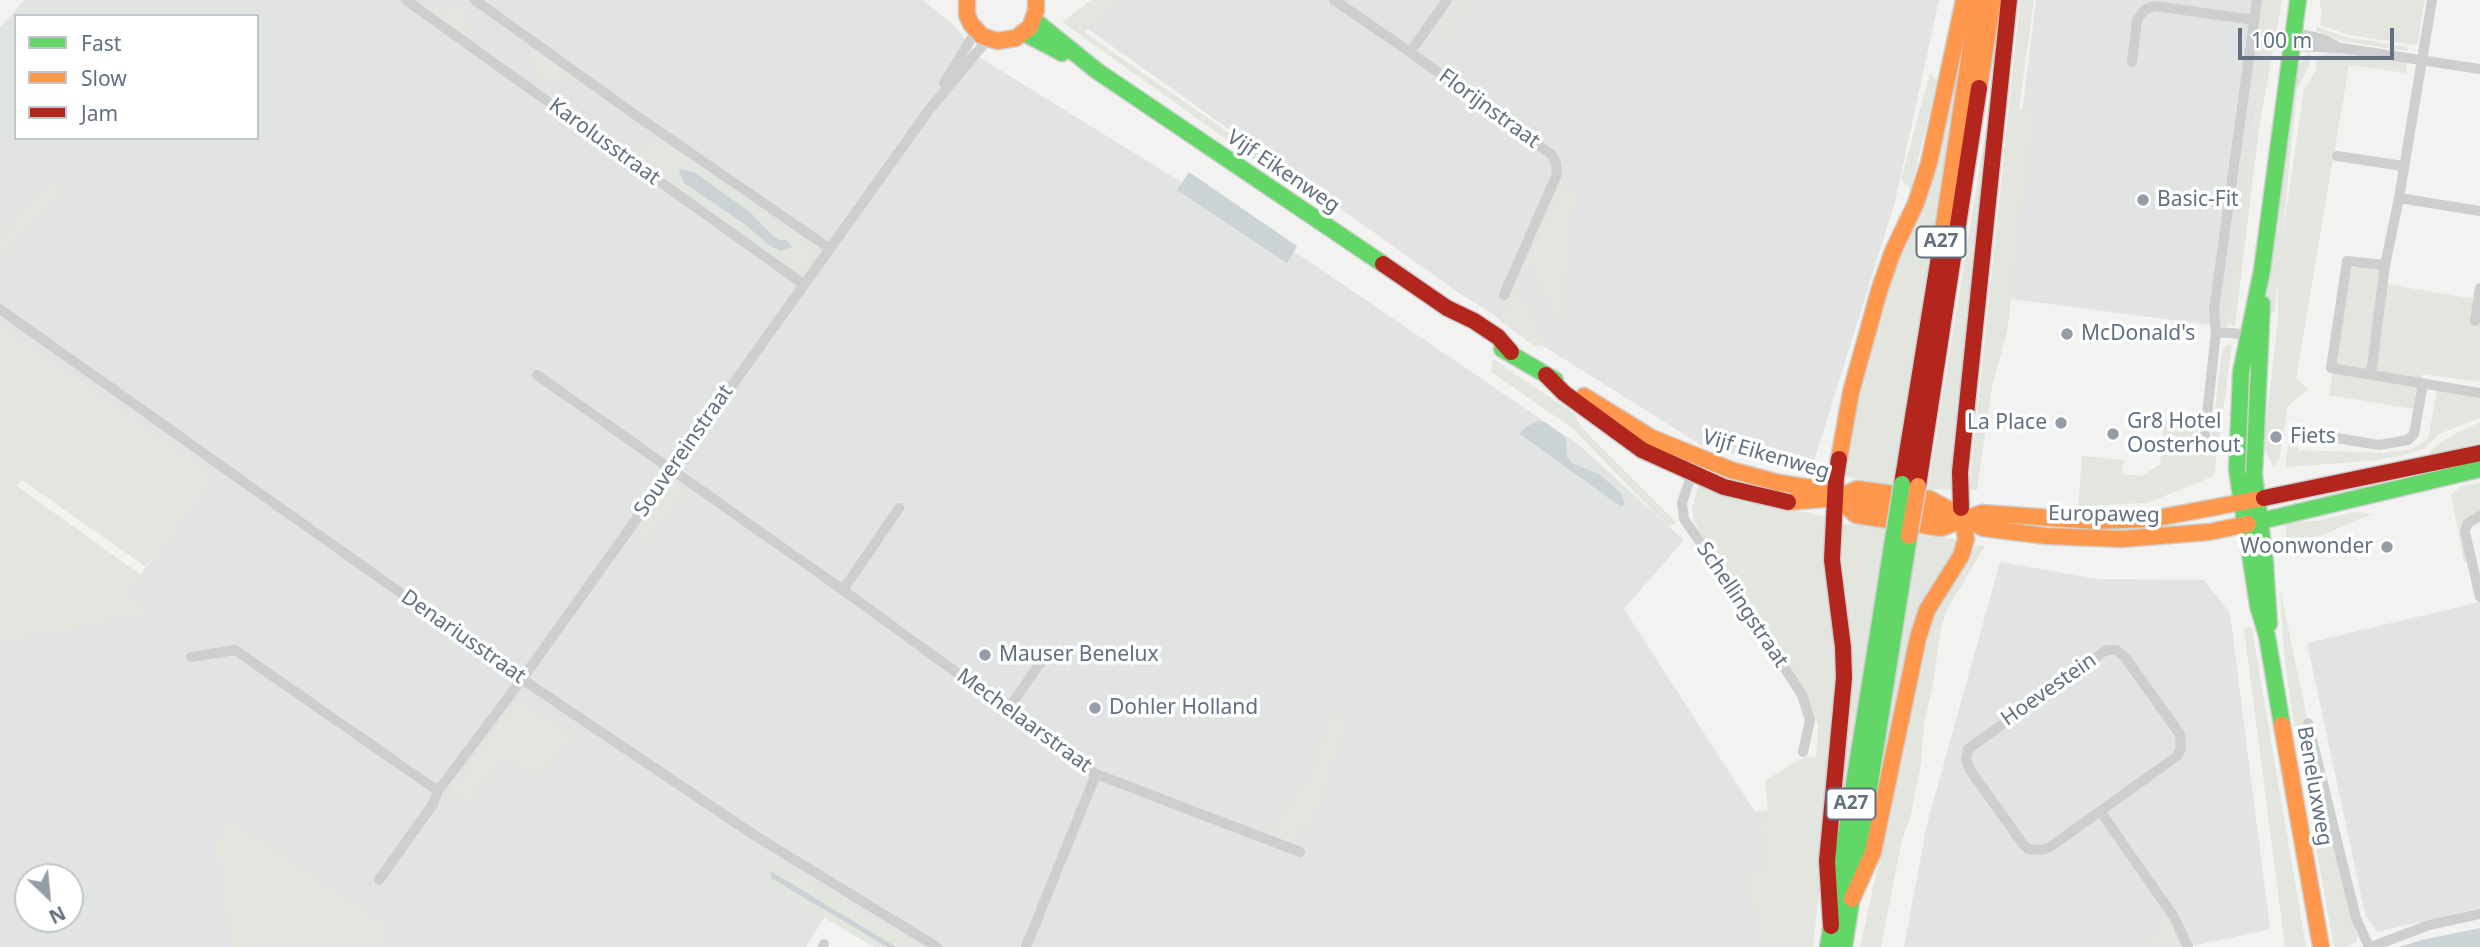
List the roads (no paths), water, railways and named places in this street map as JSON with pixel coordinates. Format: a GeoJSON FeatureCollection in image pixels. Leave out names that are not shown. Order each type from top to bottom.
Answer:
{"type":"FeatureCollection","features":[{"type":"Feature","properties":{"kind":"main road"},"geometry":{"type":"LineString","coordinates":[[967,0],[967,15],[982,35],[1007,41],[1029,26],[1035,0]]}},
{"type":"Feature","properties":{"kind":"main road","name":"A27"},"geometry":{"type":"LineString","coordinates":[[1831,926],[1827,861],[1844,678],[1843,647],[1832,560],[1836,478],[1851,392],[1879,290],[1916,203],[1929,163],[1964,0]]}},
{"type":"Feature","properties":{"kind":"main road","name":"A27"},"geometry":{"type":"LineString","coordinates":[[1910,485],[1978,0]]}},
{"type":"Feature","properties":{"kind":"main road","name":"A27"},"geometry":{"type":"LineString","coordinates":[[1828,947],[1902,535],[1993,0]]}},
{"type":"Feature","properties":{"kind":"main road","name":"A27"},"geometry":{"type":"LineString","coordinates":[[1852,899],[1873,852],[1918,638],[1927,610],[1961,556],[1966,538],[1959,495],[1960,472],[2009,0]]}},
{"type":"Feature","properties":{"kind":"main road","name":"Beneluxweg"},"geometry":{"type":"LineString","coordinates":[[2298,0],[2254,335],[2254,455],[2249,501],[2270,615],[2267,636],[2321,945]]}},
{"type":"Feature","properties":{"kind":"main road","name":"Vijf Eikenweg"},"geometry":{"type":"LineString","coordinates":[[1029,26],[1447,308],[1494,346],[1511,352],[1652,438],[1754,477],[1812,488],[1836,498]]}},
{"type":"Feature","properties":{"kind":"main road","name":"Vijf Eikenweg"},"geometry":{"type":"LineString","coordinates":[[1546,375],[1564,393],[1642,450],[1692,474],[1761,497],[1794,503],[1836,498]]}},
{"type":"Feature","properties":{"kind":"main road","name":"Europaweg"},"geometry":{"type":"LineString","coordinates":[[2480,453],[2382,475],[2152,519],[2121,521],[1982,513],[1963,519],[1941,528],[1856,515],[1836,498],[1857,489],[1930,499],[1963,519],[1983,528],[2046,536],[2112,539],[2164,537],[2253,523],[2480,469]]}},
{"type":"Feature","properties":{"kind":"main road","name":"A27"},"geometry":{"type":"LineString","coordinates":[[1844,947],[1902,535]]}},
{"type":"Feature","properties":{"kind":"street","name":"Karolusstraat"},"geometry":{"type":"LineString","coordinates":[[406,0],[803,284]]}},
{"type":"Feature","properties":{"kind":"street","name":"Karolusstraat"},"geometry":{"type":"LineString","coordinates":[[475,0],[829,248]]}},
{"type":"Feature","properties":{"kind":"street","name":"Florijnstraat"},"geometry":{"type":"LineString","coordinates":[[1334,0],[1552,155],[1557,174],[1504,295]]}},
{"type":"Feature","properties":{"kind":"street"},"geometry":{"type":"LineString","coordinates":[[1410,52],[1447,0]]}},
{"type":"Feature","properties":{"kind":"street"},"geometry":{"type":"LineString","coordinates":[[2203,451],[2216,332],[2214,310],[2257,0]]}},
{"type":"Feature","properties":{"kind":"street"},"geometry":{"type":"LineString","coordinates":[[2371,375],[2385,265],[2432,0]]}},
{"type":"Feature","properties":{"kind":"street"},"geometry":{"type":"LineString","coordinates":[[2132,62],[2137,20],[2144,10],[2155,6],[2254,20]]}},
{"type":"Feature","properties":{"kind":"street","name":"Souvereinstraat"},"geometry":{"type":"LineString","coordinates":[[379,880],[433,804],[438,791],[522,679],[982,35]]}},
{"type":"Feature","properties":{"kind":"street"},"geometry":{"type":"LineString","coordinates":[[2292,39],[2323,39],[2341,48],[2480,69]]}},
{"type":"Feature","properties":{"kind":"street"},"geometry":{"type":"LineString","coordinates":[[2337,156],[2403,166]]}},
{"type":"Feature","properties":{"kind":"street"},"geometry":{"type":"LineString","coordinates":[[2399,198],[2480,211]]}},
{"type":"Feature","properties":{"kind":"street"},"geometry":{"type":"LineString","coordinates":[[2385,265],[2347,261],[2331,368],[2480,393]]}},
{"type":"Feature","properties":{"kind":"street"},"geometry":{"type":"LineString","coordinates":[[2475,321],[2480,288]]}},
{"type":"Feature","properties":{"kind":"street","name":"Denariusstraat"},"geometry":{"type":"LineString","coordinates":[[0,309],[522,679],[754,835],[937,947]]}},
{"type":"Feature","properties":{"kind":"street"},"geometry":{"type":"LineString","coordinates":[[2216,332],[2254,335]]}},
{"type":"Feature","properties":{"kind":"street","name":"Mechelaarstraat"},"geometry":{"type":"LineString","coordinates":[[537,375],[843,590],[1096,775],[1300,852]]}},
{"type":"Feature","properties":{"kind":"street"},"geometry":{"type":"LineString","coordinates":[[2306,433],[2379,445],[2408,440],[2414,435],[2423,384]]}},
{"type":"Feature","properties":{"kind":"street","name":"Schellingstraat"},"geometry":{"type":"LineString","coordinates":[[1697,457],[1682,503],[1684,519],[1740,598],[1802,695],[1810,720],[1803,752]]}},
{"type":"Feature","properties":{"kind":"street"},"geometry":{"type":"LineString","coordinates":[[843,590],[900,508]]}},
{"type":"Feature","properties":{"kind":"street"},"geometry":{"type":"LineString","coordinates":[[2480,516],[2467,524],[2465,532],[2480,597]]}},
{"type":"Feature","properties":{"kind":"street"},"geometry":{"type":"LineString","coordinates":[[191,657],[235,650],[438,791]]}},
{"type":"Feature","properties":{"kind":"street","name":"Hoevestein"},"geometry":{"type":"LineString","coordinates":[[2116,650],[2125,657],[2180,734],[2182,746],[2177,756],[2100,811],[2050,847],[2043,850],[2028,849],[1970,770],[1966,760],[1968,749],[1982,738],[2101,653],[2116,650]]}},
{"type":"Feature","properties":{"kind":"street"},"geometry":{"type":"LineString","coordinates":[[1008,709],[1048,652]]}},
{"type":"Feature","properties":{"kind":"street"},"geometry":{"type":"LineString","coordinates":[[2308,723],[2356,918],[2370,947],[2429,925],[2480,914]]}},
{"type":"Feature","properties":{"kind":"street"},"geometry":{"type":"LineString","coordinates":[[1026,947],[1096,775]]}},
{"type":"Feature","properties":{"kind":"street"},"geometry":{"type":"LineString","coordinates":[[2100,811],[2168,908],[2188,947]]}},
{"type":"Feature","properties":{"kind":"place","name":"Basic-Fit"},"geometry":{"type":"Point","coordinates":[2143,200]}},
{"type":"Feature","properties":{"kind":"place","name":"McDonald's"},"geometry":{"type":"Point","coordinates":[2067,334]}},
{"type":"Feature","properties":{"kind":"place","name":"La Place"},"geometry":{"type":"Point","coordinates":[2061,423]}},
{"type":"Feature","properties":{"kind":"place","name":"Gr8 Hotel Oosterhout"},"geometry":{"type":"Point","coordinates":[2113,434]}},
{"type":"Feature","properties":{"kind":"place","name":"Fiets"},"geometry":{"type":"Point","coordinates":[2276,437]}},
{"type":"Feature","properties":{"kind":"place","name":"Woonwonder"},"geometry":{"type":"Point","coordinates":[2387,547]}},
{"type":"Feature","properties":{"kind":"place","name":"Mauser Benelux"},"geometry":{"type":"Point","coordinates":[985,655]}},
{"type":"Feature","properties":{"kind":"place","name":"Dohler Holland"},"geometry":{"type":"Point","coordinates":[1095,708]}}]}
